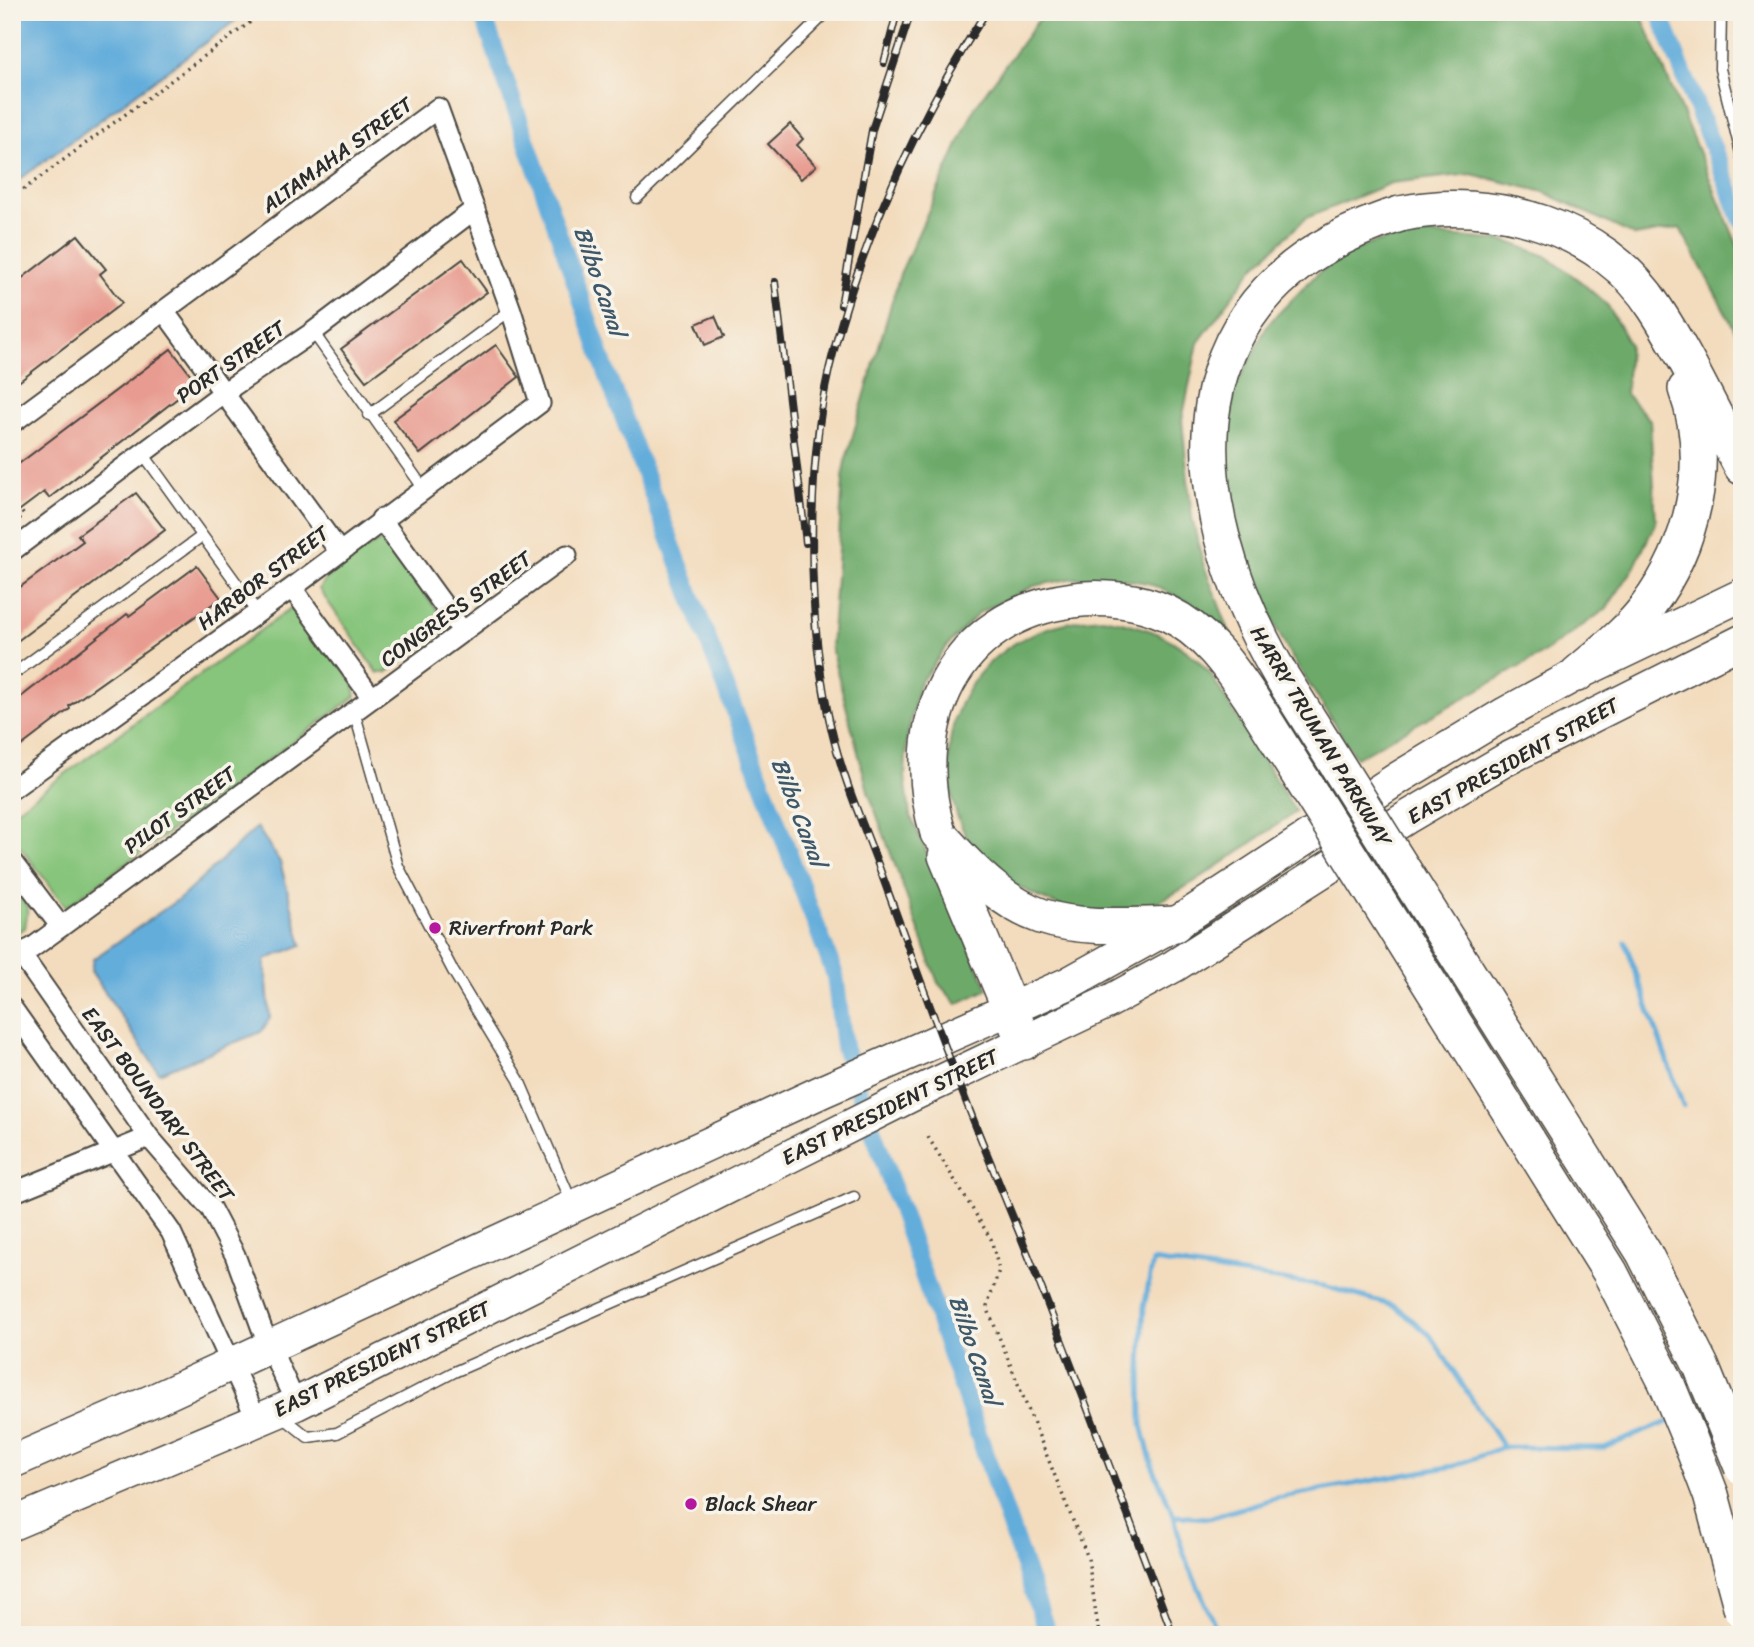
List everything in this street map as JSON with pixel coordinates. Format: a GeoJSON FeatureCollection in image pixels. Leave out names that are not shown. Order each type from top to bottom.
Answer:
{"type":"FeatureCollection","features":[{"type":"Feature","properties":{"kind":"highway","name":"HARRY TRUMAN PARKWAY"},"geometry":{"type":"LineString","coordinates":[[1655,307],[1621,270],[1570,235],[1543,223],[1504,213],[1455,206],[1400,214],[1354,230],[1305,257],[1274,286],[1241,330],[1223,368],[1209,422],[1210,485],[1224,549],[1245,609],[1280,674],[1644,1253],[1701,1366],[1742,1467]]}},
{"type":"Feature","properties":{"kind":"highway"},"geometry":{"type":"LineString","coordinates":[[1655,307],[1742,467]]}},
{"type":"Feature","properties":{"kind":"highway"},"geometry":{"type":"LineString","coordinates":[[1577,674],[1620,636],[1647,607],[1675,558],[1692,515],[1699,463],[1694,411],[1655,307]]}},
{"type":"Feature","properties":{"kind":"highway","name":"HARRY TRUMAN PARKWAY"},"geometry":{"type":"LineString","coordinates":[[1024,1042],[938,833],[926,778],[927,743],[935,710],[957,665],[975,644],[999,625],[1030,610],[1060,602],[1107,599],[1138,603],[1168,614],[1210,643],[1259,710],[1610,1272],[1650,1349],[1690,1440],[1711,1495],[1742,1610]]}},
{"type":"Feature","properties":{"kind":"highway"},"geometry":{"type":"LineString","coordinates":[[938,833],[981,881],[1011,903],[1033,914],[1071,925],[1102,927],[1175,924]]}},
{"type":"Feature","properties":{"kind":"main road","name":"EAST PRESIDENT STREET"},"geometry":{"type":"LineString","coordinates":[[12,1462],[271,1347],[891,1060],[1067,984],[1175,924],[1400,777],[1577,674],[1742,595]]}},
{"type":"Feature","properties":{"kind":"main road","name":"EAST PRESIDENT STREET"},"geometry":{"type":"LineString","coordinates":[[12,1524],[277,1412],[1174,967],[1406,818],[1505,760],[1742,641]]}},
{"type":"Feature","properties":{"kind":"street","name":"ALTAMAHA STREET"},"geometry":{"type":"LineString","coordinates":[[12,423],[438,108],[511,310],[540,403]]}},
{"type":"Feature","properties":{"kind":"street","name":"PORT STREET"},"geometry":{"type":"LineString","coordinates":[[12,551],[144,455],[223,393],[313,332],[475,209]]}},
{"type":"Feature","properties":{"kind":"street"},"geometry":{"type":"LineString","coordinates":[[164,311],[339,551]]}},
{"type":"Feature","properties":{"kind":"street","name":"HARBOR STREET"},"geometry":{"type":"LineString","coordinates":[[12,789],[258,613],[540,403]]}},
{"type":"Feature","properties":{"kind":"street"},"geometry":{"type":"LineString","coordinates":[[381,519],[463,632]]}},
{"type":"Feature","properties":{"kind":"street","name":"CONGRESS STREET"},"geometry":{"type":"LineString","coordinates":[[372,698],[567,555]]}},
{"type":"Feature","properties":{"kind":"street"},"geometry":{"type":"LineString","coordinates":[[292,588],[372,698]]}},
{"type":"Feature","properties":{"kind":"street","name":"PILOT STREET"},"geometry":{"type":"LineString","coordinates":[[16,955],[61,927],[372,698]]}},
{"type":"Feature","properties":{"kind":"street"},"geometry":{"type":"LineString","coordinates":[[12,862],[61,927]]}},
{"type":"Feature","properties":{"kind":"street","name":"EAST BOUNDARY STREET"},"geometry":{"type":"LineString","coordinates":[[16,955],[149,1137],[211,1209],[235,1255],[271,1347],[277,1412]]}},
{"type":"Feature","properties":{"kind":"street"},"geometry":{"type":"LineString","coordinates":[[12,1008],[116,1152],[182,1252],[231,1365],[277,1412]]}},
{"type":"Feature","properties":{"kind":"street"},"geometry":{"type":"LineString","coordinates":[[12,1193],[149,1137]]}},
{"type":"Feature","properties":{"kind":"lane"},"geometry":{"type":"LineString","coordinates":[[637,198],[827,12]]}},
{"type":"Feature","properties":{"kind":"lane"},"geometry":{"type":"LineString","coordinates":[[1721,12],[1720,69],[1742,157]]}},
{"type":"Feature","properties":{"kind":"lane"},"geometry":{"type":"LineString","coordinates":[[369,415],[511,310]]}},
{"type":"Feature","properties":{"kind":"lane"},"geometry":{"type":"LineString","coordinates":[[313,332],[369,415],[424,489]]}},
{"type":"Feature","properties":{"kind":"lane"},"geometry":{"type":"LineString","coordinates":[[144,455],[258,613]]}},
{"type":"Feature","properties":{"kind":"lane"},"geometry":{"type":"LineString","coordinates":[[12,675],[202,536]]}},
{"type":"Feature","properties":{"kind":"lane"},"geometry":{"type":"LineString","coordinates":[[354,711],[398,866],[453,971],[519,1080],[574,1206]]}},
{"type":"Feature","properties":{"kind":"lane"},"geometry":{"type":"LineString","coordinates":[[277,1412],[308,1437],[337,1433],[454,1372],[854,1197]]}},
{"type":"Feature","properties":{"kind":"path"},"geometry":{"type":"LineString","coordinates":[[12,198],[264,12]]}},
{"type":"Feature","properties":{"kind":"path"},"geometry":{"type":"LineString","coordinates":[[13,522],[24,515],[20,510]]}},
{"type":"Feature","properties":{"kind":"path"},"geometry":{"type":"LineString","coordinates":[[928,1137],[991,1239],[999,1270],[987,1307],[1088,1559],[1099,1635]]}},
{"type":"Feature","properties":{"kind":"green space"},"geometry":{"type":"Polygon","coordinates":[[[1044,12],[1640,12],[1742,256],[1742,343],[1680,228],[1635,236],[1544,192],[1471,174],[1391,183],[1306,218],[1254,267],[1198,343],[1182,420],[1192,518],[1203,563],[1230,633],[1191,603],[1148,583],[1109,577],[1069,579],[1034,586],[980,612],[949,644],[919,684],[907,738],[905,776],[910,815],[988,989],[957,1004],[938,983],[868,791],[831,648],[844,466],[900,274],[975,107],[1044,12]]]}},
{"type":"Feature","properties":{"kind":"green space"},"geometry":{"type":"Polygon","coordinates":[[[1410,233],[1506,241],[1546,256],[1608,306],[1629,344],[1626,394],[1650,420],[1656,522],[1634,568],[1606,609],[1539,656],[1356,758],[1288,651],[1254,584],[1236,523],[1224,455],[1235,388],[1268,324],[1319,272],[1363,246],[1410,233]]]}},
{"type":"Feature","properties":{"kind":"green space"},"geometry":{"type":"Polygon","coordinates":[[[382,541],[443,617],[446,626],[440,635],[386,673],[378,673],[319,589],[347,562],[382,541]]]}},
{"type":"Feature","properties":{"kind":"green space"},"geometry":{"type":"Polygon","coordinates":[[[295,605],[353,682],[356,696],[66,907],[12,836],[12,813],[295,605]]]}},
{"type":"Feature","properties":{"kind":"green space"},"geometry":{"type":"Polygon","coordinates":[[[1103,618],[1161,635],[1185,650],[1209,672],[1296,812],[1171,895],[1133,911],[1107,914],[1068,908],[1043,899],[999,876],[981,859],[961,826],[953,802],[949,754],[954,721],[966,692],[985,668],[1008,648],[1036,632],[1068,622],[1103,618]]]}},
{"type":"Feature","properties":{"kind":"green space"},"geometry":{"type":"Polygon","coordinates":[[[12,887],[28,908],[25,928],[12,935],[12,887]]]}},
{"type":"Feature","properties":{"kind":"water"},"geometry":{"type":"Polygon","coordinates":[[[12,12],[247,12],[12,185],[12,12]]]}},
{"type":"Feature","properties":{"kind":"water"},"geometry":{"type":"Polygon","coordinates":[[[257,827],[280,862],[302,945],[265,960],[270,1018],[261,1032],[159,1073],[91,971],[93,959],[183,896],[257,827]]]}},
{"type":"Feature","properties":{"kind":"building"},"geometry":{"type":"Polygon","coordinates":[[[790,124],[803,139],[797,145],[816,166],[801,179],[768,144],[790,124]]]}},
{"type":"Feature","properties":{"kind":"building"},"geometry":{"type":"Polygon","coordinates":[[[78,235],[106,269],[100,274],[122,303],[12,387],[12,286],[78,235]]]}},
{"type":"Feature","properties":{"kind":"building"},"geometry":{"type":"Polygon","coordinates":[[[463,259],[487,292],[366,381],[341,349],[463,259]]]}},
{"type":"Feature","properties":{"kind":"building"},"geometry":{"type":"Polygon","coordinates":[[[715,316],[724,337],[705,345],[696,324],[715,316]]]}},
{"type":"Feature","properties":{"kind":"building"},"geometry":{"type":"Polygon","coordinates":[[[496,345],[519,377],[420,454],[393,420],[496,345]]]}},
{"type":"Feature","properties":{"kind":"building"},"geometry":{"type":"Polygon","coordinates":[[[171,349],[197,383],[49,498],[44,492],[12,516],[12,469],[171,349]]]}},
{"type":"Feature","properties":{"kind":"building"},"geometry":{"type":"Polygon","coordinates":[[[136,493],[165,530],[12,645],[12,593],[83,541],[78,535],[136,493]]]}},
{"type":"Feature","properties":{"kind":"building"},"geometry":{"type":"Polygon","coordinates":[[[197,566],[221,598],[69,706],[70,709],[12,753],[12,704],[127,614],[129,616],[197,566]]]}},
{"type":"Feature","properties":{"kind":"waterway","name":"Bilbo Canal"},"geometry":{"type":"LineString","coordinates":[[482,12],[607,374],[835,975],[844,1047],[1048,1635]]}},
{"type":"Feature","properties":{"kind":"waterway"},"geometry":{"type":"LineString","coordinates":[[1659,12],[1742,221]]}},
{"type":"Feature","properties":{"kind":"waterway"},"geometry":{"type":"LineString","coordinates":[[1625,942],[1683,1106]]}},
{"type":"Feature","properties":{"kind":"waterway"},"geometry":{"type":"LineString","coordinates":[[1174,1516],[1209,1518],[1276,1498],[1454,1466],[1503,1447],[1430,1335],[1395,1306],[1324,1286],[1153,1261],[1144,1307],[1142,1425],[1152,1465],[1174,1516],[1183,1552],[1219,1635]]}},
{"type":"Feature","properties":{"kind":"waterway"},"geometry":{"type":"LineString","coordinates":[[1728,1397],[1742,1392]]}},
{"type":"Feature","properties":{"kind":"waterway"},"geometry":{"type":"LineString","coordinates":[[1503,1447],[1604,1448],[1670,1421]]}},
{"type":"Feature","properties":{"kind":"railway"},"geometry":{"type":"LineString","coordinates":[[884,63],[897,12]]}},
{"type":"Feature","properties":{"kind":"railway"},"geometry":{"type":"LineString","coordinates":[[841,305],[872,130],[911,12]]}},
{"type":"Feature","properties":{"kind":"railway"},"geometry":{"type":"LineString","coordinates":[[986,12],[939,92],[897,175],[862,261],[834,350],[824,393],[813,491],[812,543],[818,645],[833,736],[848,786],[935,1020],[1044,1295],[1173,1635]]}},
{"type":"Feature","properties":{"kind":"railway"},"geometry":{"type":"LineString","coordinates":[[775,282],[806,543]]}},
{"type":"Feature","properties":{"kind":"place","name":"Riverfront Park"},"geometry":{"type":"Point","coordinates":[435,928]}},
{"type":"Feature","properties":{"kind":"place","name":"Black Shear"},"geometry":{"type":"Point","coordinates":[691,1504]}}]}
